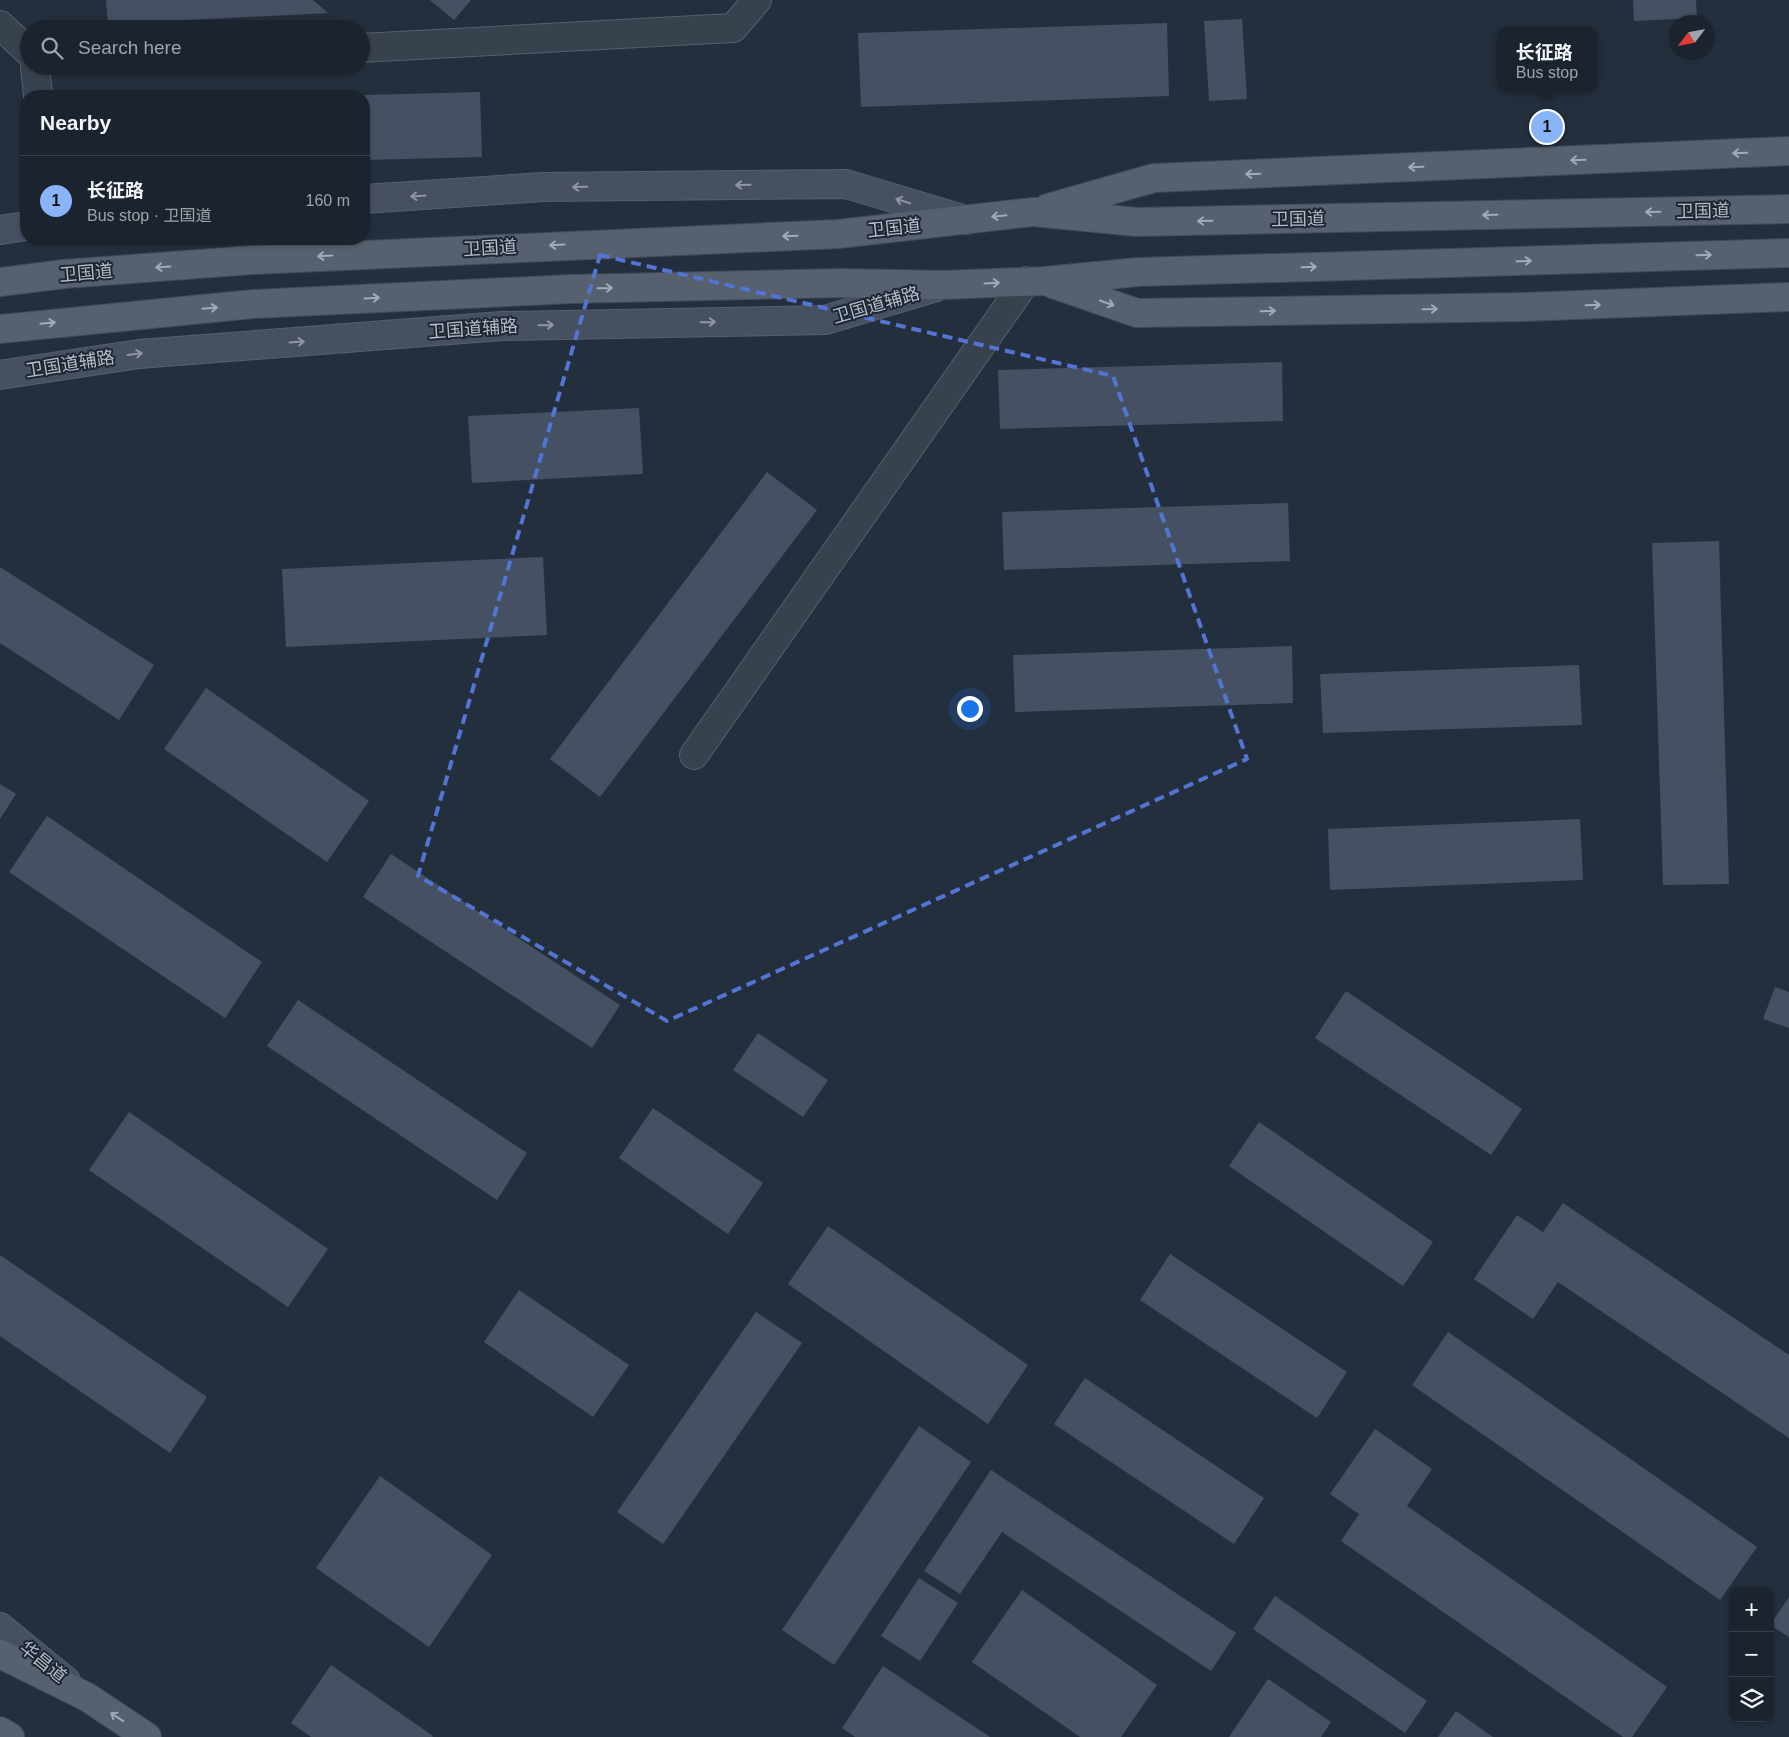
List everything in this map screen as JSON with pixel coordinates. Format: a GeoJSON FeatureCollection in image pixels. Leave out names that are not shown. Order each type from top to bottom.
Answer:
{"type":"FeatureCollection","features":[{"type":"Feature","properties":{"kind":"main road"},"geometry":{"type":"LineString","coordinates":[[1033,212],[1154,178],[1789,151]]}},
{"type":"Feature","properties":{"kind":"main road","name":"卫国道"},"geometry":{"type":"LineString","coordinates":[[0,282],[64,274],[252,260],[838,234],[1033,212],[1137,222],[1789,209]]}},
{"type":"Feature","properties":{"kind":"main road"},"geometry":{"type":"LineString","coordinates":[[0,329],[253,304],[571,289],[840,283],[944,285],[1035,281],[1138,272],[1789,253]]}},
{"type":"Feature","properties":{"kind":"main road"},"geometry":{"type":"LineString","coordinates":[[1035,281],[1137,313],[1522,307],[1789,297]]}},
{"type":"Feature","properties":{"kind":"main road","name":"华昌道"},"geometry":{"type":"LineString","coordinates":[[0,1654],[87,1697],[147,1737]]}},
{"type":"Feature","properties":{"kind":"main road"},"geometry":{"type":"LineString","coordinates":[[0,1730],[10,1737]]}},
{"type":"Feature","properties":{"kind":"street"},"geometry":{"type":"LineString","coordinates":[[370,48],[733,28],[757,0]]}},
{"type":"Feature","properties":{"kind":"street"},"geometry":{"type":"LineString","coordinates":[[0,25],[20,44]]}},
{"type":"Feature","properties":{"kind":"street"},"geometry":{"type":"LineString","coordinates":[[36,75],[37,90]]}},
{"type":"Feature","properties":{"kind":"street"},"geometry":{"type":"LineString","coordinates":[[370,199],[543,187],[846,184],[966,220]]}},
{"type":"Feature","properties":{"kind":"street"},"geometry":{"type":"LineString","coordinates":[[0,230],[20,227]]}},
{"type":"Feature","properties":{"kind":"street"},"geometry":{"type":"LineString","coordinates":[[694,755],[1035,281]]}},
{"type":"Feature","properties":{"kind":"street","name":"卫国道辅路"},"geometry":{"type":"LineString","coordinates":[[0,375],[139,354],[502,326],[825,320],[944,285]]}},
{"type":"Feature","properties":{"kind":"street","name":"华昌道"},"geometry":{"type":"LineString","coordinates":[[0,1627],[87,1697]]}},
{"type":"Feature","properties":{"kind":"highlighted area"},"geometry":{"type":"Polygon","coordinates":[[[600,255],[1113,376],[1247,759],[667,1021],[418,876],[600,255]]]}},
{"type":"Feature","properties":{"kind":"building"},"geometry":{"type":"Polygon","coordinates":[[[106,0],[313,0],[328,13],[188,20],[108,20],[106,0]]]}},
{"type":"Feature","properties":{"kind":"building"},"geometry":{"type":"Polygon","coordinates":[[[430,0],[471,0],[454,20],[430,0]]]}},
{"type":"Feature","properties":{"kind":"building"},"geometry":{"type":"Polygon","coordinates":[[[1633,0],[1696,0],[1697,15],[1669,15],[1669,19],[1634,21],[1633,0]]]}},
{"type":"Feature","properties":{"kind":"building"},"geometry":{"type":"Polygon","coordinates":[[[1242,19],[1247,99],[1209,101],[1204,21],[1242,19]]]}},
{"type":"Feature","properties":{"kind":"building"},"geometry":{"type":"Polygon","coordinates":[[[1167,23],[1169,96],[861,107],[858,33],[1167,23]]]}},
{"type":"Feature","properties":{"kind":"building"},"geometry":{"type":"Polygon","coordinates":[[[480,92],[482,157],[370,160],[370,95],[480,92]]]}},
{"type":"Feature","properties":{"kind":"building"},"geometry":{"type":"Polygon","coordinates":[[[1282,362],[1283,421],[1000,429],[998,370],[1282,362]]]}},
{"type":"Feature","properties":{"kind":"building"},"geometry":{"type":"Polygon","coordinates":[[[639,408],[643,474],[472,483],[468,416],[639,408]]]}},
{"type":"Feature","properties":{"kind":"building"},"geometry":{"type":"Polygon","coordinates":[[[767,472],[817,510],[600,797],[550,759],[767,472]]]}},
{"type":"Feature","properties":{"kind":"building"},"geometry":{"type":"Polygon","coordinates":[[[1288,503],[1290,561],[1004,570],[1002,512],[1288,503]]]}},
{"type":"Feature","properties":{"kind":"building"},"geometry":{"type":"Polygon","coordinates":[[[1719,541],[1729,884],[1663,885],[1652,543],[1719,541]]]}},
{"type":"Feature","properties":{"kind":"building"},"geometry":{"type":"Polygon","coordinates":[[[543,557],[547,635],[286,647],[282,569],[543,557]]]}},
{"type":"Feature","properties":{"kind":"building"},"geometry":{"type":"Polygon","coordinates":[[[0,567],[154,665],[119,720],[0,643],[0,567]]]}},
{"type":"Feature","properties":{"kind":"building"},"geometry":{"type":"Polygon","coordinates":[[[1292,646],[1293,703],[1015,712],[1013,655],[1292,646]]]}},
{"type":"Feature","properties":{"kind":"building"},"geometry":{"type":"Polygon","coordinates":[[[1579,665],[1582,725],[1323,733],[1320,674],[1579,665]]]}},
{"type":"Feature","properties":{"kind":"building"},"geometry":{"type":"Polygon","coordinates":[[[206,688],[369,801],[327,862],[164,749],[206,688]]]}},
{"type":"Feature","properties":{"kind":"building"},"geometry":{"type":"Polygon","coordinates":[[[0,784],[16,794],[0,819],[0,784]]]}},
{"type":"Feature","properties":{"kind":"building"},"geometry":{"type":"Polygon","coordinates":[[[47,816],[262,962],[225,1018],[9,872],[47,816]]]}},
{"type":"Feature","properties":{"kind":"building"},"geometry":{"type":"Polygon","coordinates":[[[1580,819],[1583,880],[1330,890],[1328,829],[1580,819]]]}},
{"type":"Feature","properties":{"kind":"building"},"geometry":{"type":"Polygon","coordinates":[[[391,854],[620,1005],[592,1048],[363,897],[391,854]]]}},
{"type":"Feature","properties":{"kind":"building"},"geometry":{"type":"Polygon","coordinates":[[[1775,987],[1789,992],[1789,1028],[1763,1019],[1775,987]]]}},
{"type":"Feature","properties":{"kind":"building"},"geometry":{"type":"Polygon","coordinates":[[[1346,991],[1522,1109],[1491,1155],[1315,1038],[1346,991]]]}},
{"type":"Feature","properties":{"kind":"building"},"geometry":{"type":"Polygon","coordinates":[[[298,1000],[527,1153],[497,1200],[267,1046],[298,1000]]]}},
{"type":"Feature","properties":{"kind":"building"},"geometry":{"type":"Polygon","coordinates":[[[758,1033],[828,1080],[803,1117],[733,1070],[758,1033]]]}},
{"type":"Feature","properties":{"kind":"building"},"geometry":{"type":"Polygon","coordinates":[[[653,1108],[763,1183],[728,1234],[619,1158],[653,1108]]]}},
{"type":"Feature","properties":{"kind":"building"},"geometry":{"type":"Polygon","coordinates":[[[129,1112],[328,1249],[288,1307],[89,1170],[129,1112]]]}},
{"type":"Feature","properties":{"kind":"building"},"geometry":{"type":"Polygon","coordinates":[[[1259,1122],[1433,1242],[1403,1286],[1229,1166],[1259,1122]]]}},
{"type":"Feature","properties":{"kind":"building"},"geometry":{"type":"Polygon","coordinates":[[[1563,1203],[1789,1355],[1789,1438],[1558,1282],[1533,1319],[1474,1279],[1517,1215],[1543,1232],[1563,1203]]]}},
{"type":"Feature","properties":{"kind":"building"},"geometry":{"type":"Polygon","coordinates":[[[828,1226],[1028,1365],[988,1424],[788,1284],[828,1226]]]}},
{"type":"Feature","properties":{"kind":"building"},"geometry":{"type":"Polygon","coordinates":[[[1170,1254],[1347,1372],[1317,1418],[1140,1300],[1170,1254]]]}},
{"type":"Feature","properties":{"kind":"building"},"geometry":{"type":"Polygon","coordinates":[[[0,1255],[207,1397],[170,1453],[0,1336],[0,1255]]]}},
{"type":"Feature","properties":{"kind":"building"},"geometry":{"type":"Polygon","coordinates":[[[519,1290],[629,1365],[593,1417],[484,1342],[519,1290]]]}},
{"type":"Feature","properties":{"kind":"building"},"geometry":{"type":"Polygon","coordinates":[[[756,1312],[802,1343],[663,1544],[617,1512],[756,1312]]]}},
{"type":"Feature","properties":{"kind":"building"},"geometry":{"type":"Polygon","coordinates":[[[1448,1332],[1757,1547],[1720,1600],[1412,1385],[1448,1332]]]}},
{"type":"Feature","properties":{"kind":"building"},"geometry":{"type":"Polygon","coordinates":[[[1085,1378],[1264,1498],[1234,1544],[1054,1424],[1085,1378]]]}},
{"type":"Feature","properties":{"kind":"building"},"geometry":{"type":"Polygon","coordinates":[[[919,1426],[971,1462],[834,1665],[782,1630],[919,1426]]]}},
{"type":"Feature","properties":{"kind":"building"},"geometry":{"type":"Polygon","coordinates":[[[1375,1429],[1432,1469],[1407,1506],[1667,1687],[1632,1737],[1623,1737],[1341,1541],[1359,1514],[1330,1494],[1375,1429]]]}},
{"type":"Feature","properties":{"kind":"building"},"geometry":{"type":"Polygon","coordinates":[[[991,1470],[1236,1633],[1211,1671],[1002,1532],[960,1594],[924,1571],[991,1470]]]}},
{"type":"Feature","properties":{"kind":"building"},"geometry":{"type":"Polygon","coordinates":[[[380,1476],[492,1555],[429,1647],[316,1568],[380,1476]]]}},
{"type":"Feature","properties":{"kind":"building"},"geometry":{"type":"Polygon","coordinates":[[[919,1578],[958,1603],[920,1661],[881,1636],[919,1578]]]}},
{"type":"Feature","properties":{"kind":"building"},"geometry":{"type":"Polygon","coordinates":[[[1022,1590],[1157,1685],[1121,1737],[1080,1737],[972,1662],[1022,1590]]]}},
{"type":"Feature","properties":{"kind":"building"},"geometry":{"type":"Polygon","coordinates":[[[1275,1596],[1427,1701],[1405,1733],[1253,1629],[1275,1596]]]}},
{"type":"Feature","properties":{"kind":"building"},"geometry":{"type":"Polygon","coordinates":[[[1789,1597],[1789,1637],[1774,1628],[1774,1619],[1789,1597]]]}},
{"type":"Feature","properties":{"kind":"building"},"geometry":{"type":"Polygon","coordinates":[[[331,1665],[433,1736],[311,1737],[291,1723],[331,1665]]]}},
{"type":"Feature","properties":{"kind":"building"},"geometry":{"type":"Polygon","coordinates":[[[883,1666],[990,1737],[855,1737],[842,1728],[883,1666]]]}},
{"type":"Feature","properties":{"kind":"building"},"geometry":{"type":"Polygon","coordinates":[[[1268,1679],[1331,1722],[1321,1737],[1229,1737],[1268,1679]]]}},
{"type":"Feature","properties":{"kind":"building"},"geometry":{"type":"Polygon","coordinates":[[[1456,1711],[1493,1737],[1438,1737],[1456,1711]]]}},
{"type":"Feature","properties":{"kind":"place","name":"长征路"},"geometry":{"type":"Point","coordinates":[1547,127]}}]}
